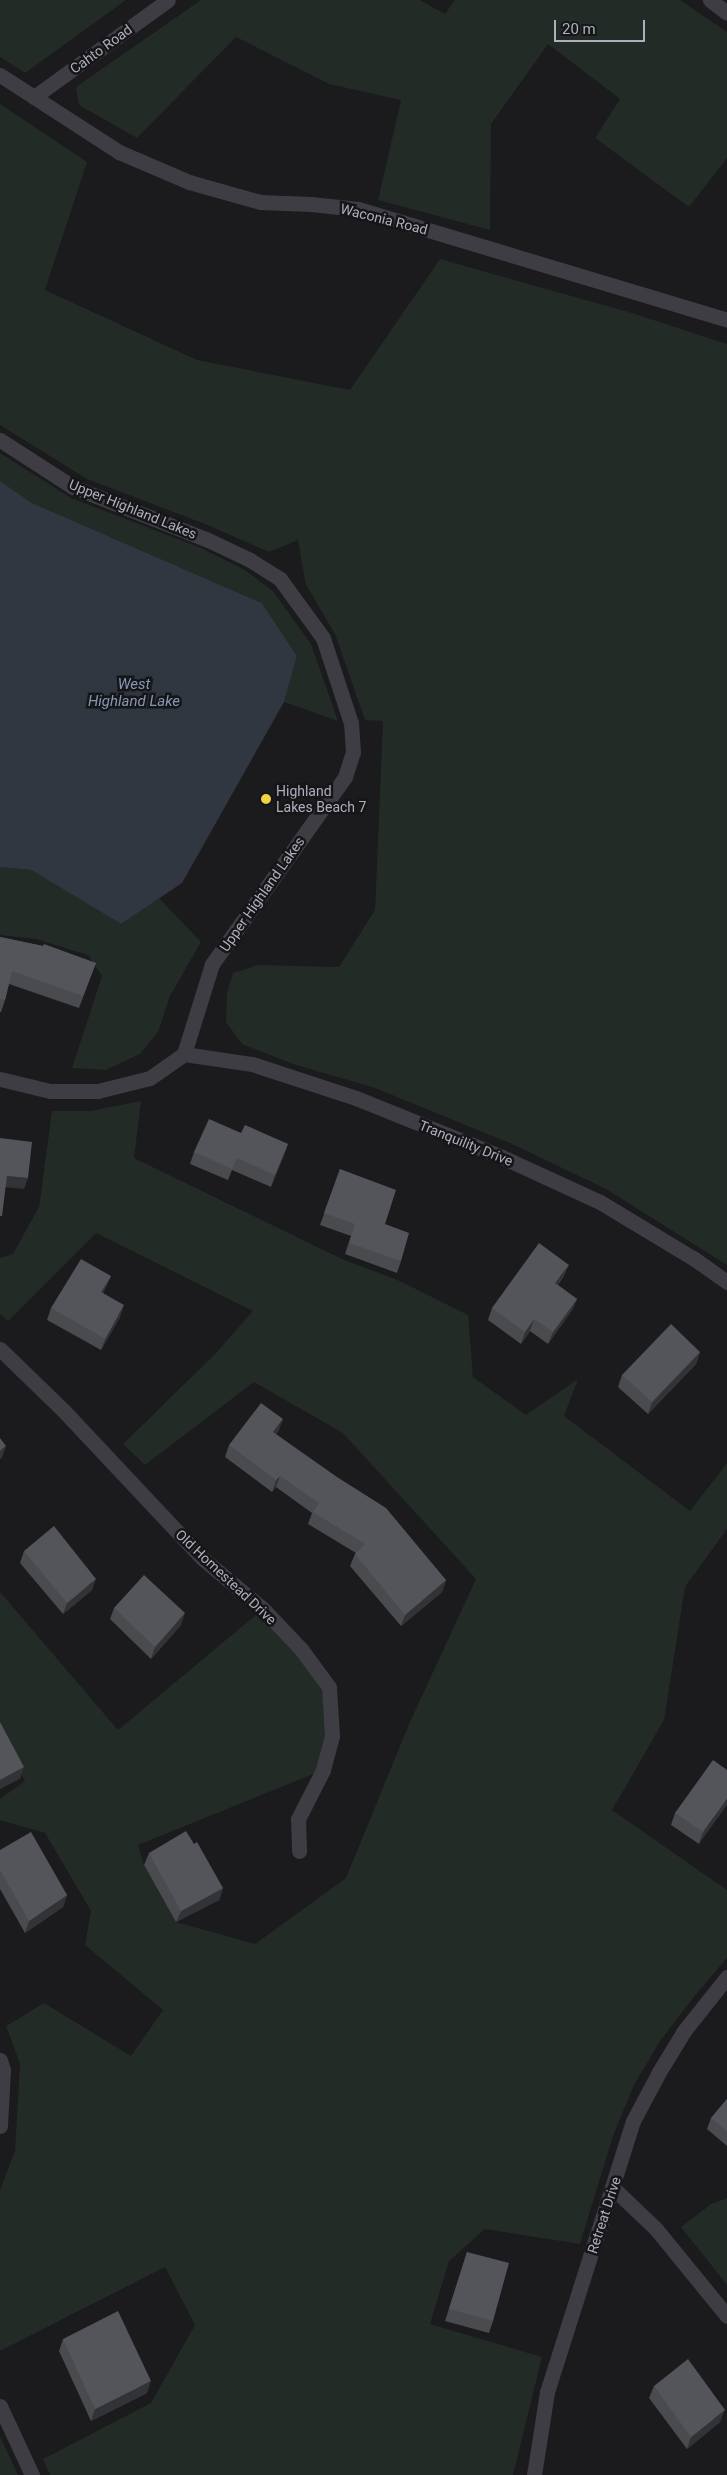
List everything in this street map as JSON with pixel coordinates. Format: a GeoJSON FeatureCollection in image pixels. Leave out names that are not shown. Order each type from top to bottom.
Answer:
{"type":"FeatureCollection","features":[{"type":"Feature","properties":{"kind":"street","name":"Cahto Road"},"geometry":{"type":"LineString","coordinates":[[34,97],[168,0]]}},
{"type":"Feature","properties":{"kind":"street"},"geometry":{"type":"LineString","coordinates":[[710,0],[727,12]]}},
{"type":"Feature","properties":{"kind":"street","name":"Waconia Road"},"geometry":{"type":"LineString","coordinates":[[0,75],[119,152],[189,182],[260,202],[311,204],[358,209],[727,320]]}},
{"type":"Feature","properties":{"kind":"street","name":"Upper Highland Lakes"},"geometry":{"type":"LineString","coordinates":[[0,440],[73,487],[206,539],[250,560],[280,579],[323,638],[351,723],[353,752],[345,777],[212,964],[184,1054]]}},
{"type":"Feature","properties":{"kind":"street"},"geometry":{"type":"LineString","coordinates":[[0,1079],[50,1091],[98,1091],[150,1078],[184,1054]]}},
{"type":"Feature","properties":{"kind":"street","name":"Tranquility Drive"},"geometry":{"type":"LineString","coordinates":[[184,1054],[252,1064],[356,1098],[502,1156],[600,1202],[693,1258],[727,1282]]}},
{"type":"Feature","properties":{"kind":"street","name":"Old Homestead Drive"},"geometry":{"type":"LineString","coordinates":[[0,1349],[63,1410],[202,1558],[264,1609],[301,1649],[328,1687],[332,1736],[323,1770],[298,1819],[299,1851]]}},
{"type":"Feature","properties":{"kind":"street","name":"Retreat Drive"},"geometry":{"type":"LineString","coordinates":[[534,2475],[547,2392],[633,2121],[684,2030],[727,1977]]}},
{"type":"Feature","properties":{"kind":"street"},"geometry":{"type":"LineString","coordinates":[[0,2060],[3,2070],[0,2126]]}},
{"type":"Feature","properties":{"kind":"street"},"geometry":{"type":"LineString","coordinates":[[613,2188],[656,2229],[727,2316]]}},
{"type":"Feature","properties":{"kind":"street"},"geometry":{"type":"LineString","coordinates":[[0,2406],[32,2475]]}},
{"type":"Feature","properties":{"kind":"shaded area"},"geometry":{"type":"Polygon","coordinates":[[[0,0],[126,0],[25,73],[0,57],[0,0]]]}},
{"type":"Feature","properties":{"kind":"shaded area"},"geometry":{"type":"Polygon","coordinates":[[[201,0],[420,0],[445,14],[455,0],[680,0],[727,32],[727,158],[689,207],[595,138],[620,99],[548,44],[491,124],[490,230],[378,200],[401,100],[329,84],[236,37],[137,138],[79,105],[76,87],[201,0]]]}},
{"type":"Feature","properties":{"kind":"shaded area"},"geometry":{"type":"Polygon","coordinates":[[[0,104],[87,162],[45,290],[197,360],[350,390],[440,259],[632,313],[727,344],[727,1265],[606,1189],[512,1144],[375,1088],[293,1064],[242,1044],[226,1022],[227,992],[233,973],[258,965],[339,967],[375,910],[383,721],[365,720],[335,634],[306,585],[298,540],[269,552],[210,526],[87,479],[0,425],[0,104]]]}},
{"type":"Feature","properties":{"kind":"shaded area"},"geometry":{"type":"Polygon","coordinates":[[[0,453],[71,498],[201,548],[245,570],[273,591],[311,644],[338,721],[284,702],[297,656],[262,603],[32,503],[0,481],[0,453]]]}},
{"type":"Feature","properties":{"kind":"shaded area"},"geometry":{"type":"Polygon","coordinates":[[[0,867],[31,870],[121,924],[159,898],[201,942],[170,996],[158,1032],[140,1054],[106,1070],[72,1068],[102,976],[88,955],[36,939],[0,935],[0,867]]]}},
{"type":"Feature","properties":{"kind":"shaded area"},"geometry":{"type":"Polygon","coordinates":[[[141,1101],[134,1158],[342,1259],[400,1281],[468,1315],[473,1377],[526,1415],[578,1379],[564,1416],[690,1511],[727,1463],[727,1529],[685,1587],[664,1720],[612,1810],[727,1890],[727,1958],[660,2041],[634,2085],[613,2136],[580,2244],[485,2229],[449,2261],[430,2324],[542,2357],[513,2475],[50,2475],[43,2459],[151,2403],[195,2325],[165,2267],[0,2351],[0,2190],[15,2151],[20,2064],[6,2026],[44,2003],[131,2056],[163,2010],[85,1945],[91,1911],[45,1833],[0,1820],[0,1799],[25,1781],[0,1736],[0,1592],[118,1730],[263,1609],[329,1687],[323,1770],[138,1845],[144,1865],[176,1922],[255,1944],[346,1878],[409,1724],[476,1579],[343,1433],[254,1382],[145,1465],[123,1444],[215,1354],[253,1311],[96,1233],[8,1321],[0,1314],[0,1258],[13,1254],[39,1207],[52,1111],[90,1111],[141,1101]]]}},
{"type":"Feature","properties":{"kind":"shaded area"},"geometry":{"type":"Polygon","coordinates":[[[727,2198],[727,2285],[681,2227],[711,2204],[727,2198]]]}},
{"type":"Feature","properties":{"kind":"shaded area"},"geometry":{"type":"Polygon","coordinates":[[[0,2436],[18,2475],[0,2475],[0,2436]]]}},
{"type":"Feature","properties":{"kind":"water","name":"West Highland Lake"},"geometry":{"type":"Polygon","coordinates":[[[0,481],[32,503],[262,603],[297,656],[284,702],[182,883],[121,924],[31,870],[0,867],[0,481]]]}},
{"type":"Feature","properties":{"kind":"building"},"geometry":{"type":"Polygon","coordinates":[[[0,937],[43,946],[44,944],[96,963],[83,996],[12,971],[5,1000],[0,999],[0,937]]]}},
{"type":"Feature","properties":{"kind":"building"},"geometry":{"type":"Polygon","coordinates":[[[209,1119],[241,1133],[245,1125],[288,1144],[275,1175],[237,1158],[232,1169],[194,1152],[209,1119]]]}},
{"type":"Feature","properties":{"kind":"building"},"geometry":{"type":"Polygon","coordinates":[[[0,1138],[32,1142],[28,1178],[7,1176],[2,1216],[0,1216],[0,1138]]]}},
{"type":"Feature","properties":{"kind":"building"},"geometry":{"type":"Polygon","coordinates":[[[340,1169],[396,1190],[385,1224],[409,1233],[401,1261],[349,1243],[355,1224],[324,1213],[340,1169]]]}},
{"type":"Feature","properties":{"kind":"building"},"geometry":{"type":"Polygon","coordinates":[[[539,1243],[569,1265],[555,1283],[577,1299],[553,1332],[534,1319],[525,1332],[492,1308],[539,1243]]]}},
{"type":"Feature","properties":{"kind":"building"},"geometry":{"type":"Polygon","coordinates":[[[81,1259],[111,1276],[101,1292],[124,1305],[105,1339],[51,1308],[81,1259]]]}},
{"type":"Feature","properties":{"kind":"building"},"geometry":{"type":"Polygon","coordinates":[[[671,1324],[700,1352],[652,1402],[622,1375],[671,1324]]]}},
{"type":"Feature","properties":{"kind":"building"},"geometry":{"type":"Polygon","coordinates":[[[261,1403],[283,1419],[273,1432],[337,1477],[386,1508],[446,1580],[405,1615],[355,1554],[365,1544],[313,1512],[319,1503],[280,1476],[276,1480],[229,1445],[261,1403]]]}},
{"type":"Feature","properties":{"kind":"building"},"geometry":{"type":"Polygon","coordinates":[[[0,1438],[6,1446],[0,1451],[0,1438]]]}},
{"type":"Feature","properties":{"kind":"building"},"geometry":{"type":"Polygon","coordinates":[[[54,1526],[96,1579],[67,1603],[24,1551],[54,1526]]]}},
{"type":"Feature","properties":{"kind":"building"},"geometry":{"type":"Polygon","coordinates":[[[144,1575],[185,1613],[155,1647],[114,1608],[144,1575]]]}},
{"type":"Feature","properties":{"kind":"building"},"geometry":{"type":"Polygon","coordinates":[[[0,1722],[24,1767],[0,1780],[0,1722]]]}},
{"type":"Feature","properties":{"kind":"building"},"geometry":{"type":"Polygon","coordinates":[[[713,1760],[727,1770],[727,1799],[703,1832],[675,1813],[713,1760]]]}},
{"type":"Feature","properties":{"kind":"building"},"geometry":{"type":"Polygon","coordinates":[[[186,1831],[194,1844],[197,1842],[223,1888],[181,1911],[149,1853],[186,1831]]]}},
{"type":"Feature","properties":{"kind":"building"},"geometry":{"type":"Polygon","coordinates":[[[31,1832],[67,1895],[29,1921],[0,1870],[0,1850],[31,1832]]]}},
{"type":"Feature","properties":{"kind":"building"},"geometry":{"type":"Polygon","coordinates":[[[727,2099],[727,2131],[711,2118],[727,2099]]]}},
{"type":"Feature","properties":{"kind":"building"},"geometry":{"type":"Polygon","coordinates":[[[467,2252],[509,2263],[493,2321],[449,2309],[467,2252]]]}},
{"type":"Feature","properties":{"kind":"building"},"geometry":{"type":"Polygon","coordinates":[[[118,2311],[151,2381],[95,2409],[63,2339],[118,2311]]]}},
{"type":"Feature","properties":{"kind":"building"},"geometry":{"type":"Polygon","coordinates":[[[688,2359],[725,2410],[691,2437],[654,2386],[688,2359]]]}},
{"type":"Feature","properties":{"kind":"place","name":"Highland Lakes Beach 7"},"geometry":{"type":"Point","coordinates":[266,799]}}]}
